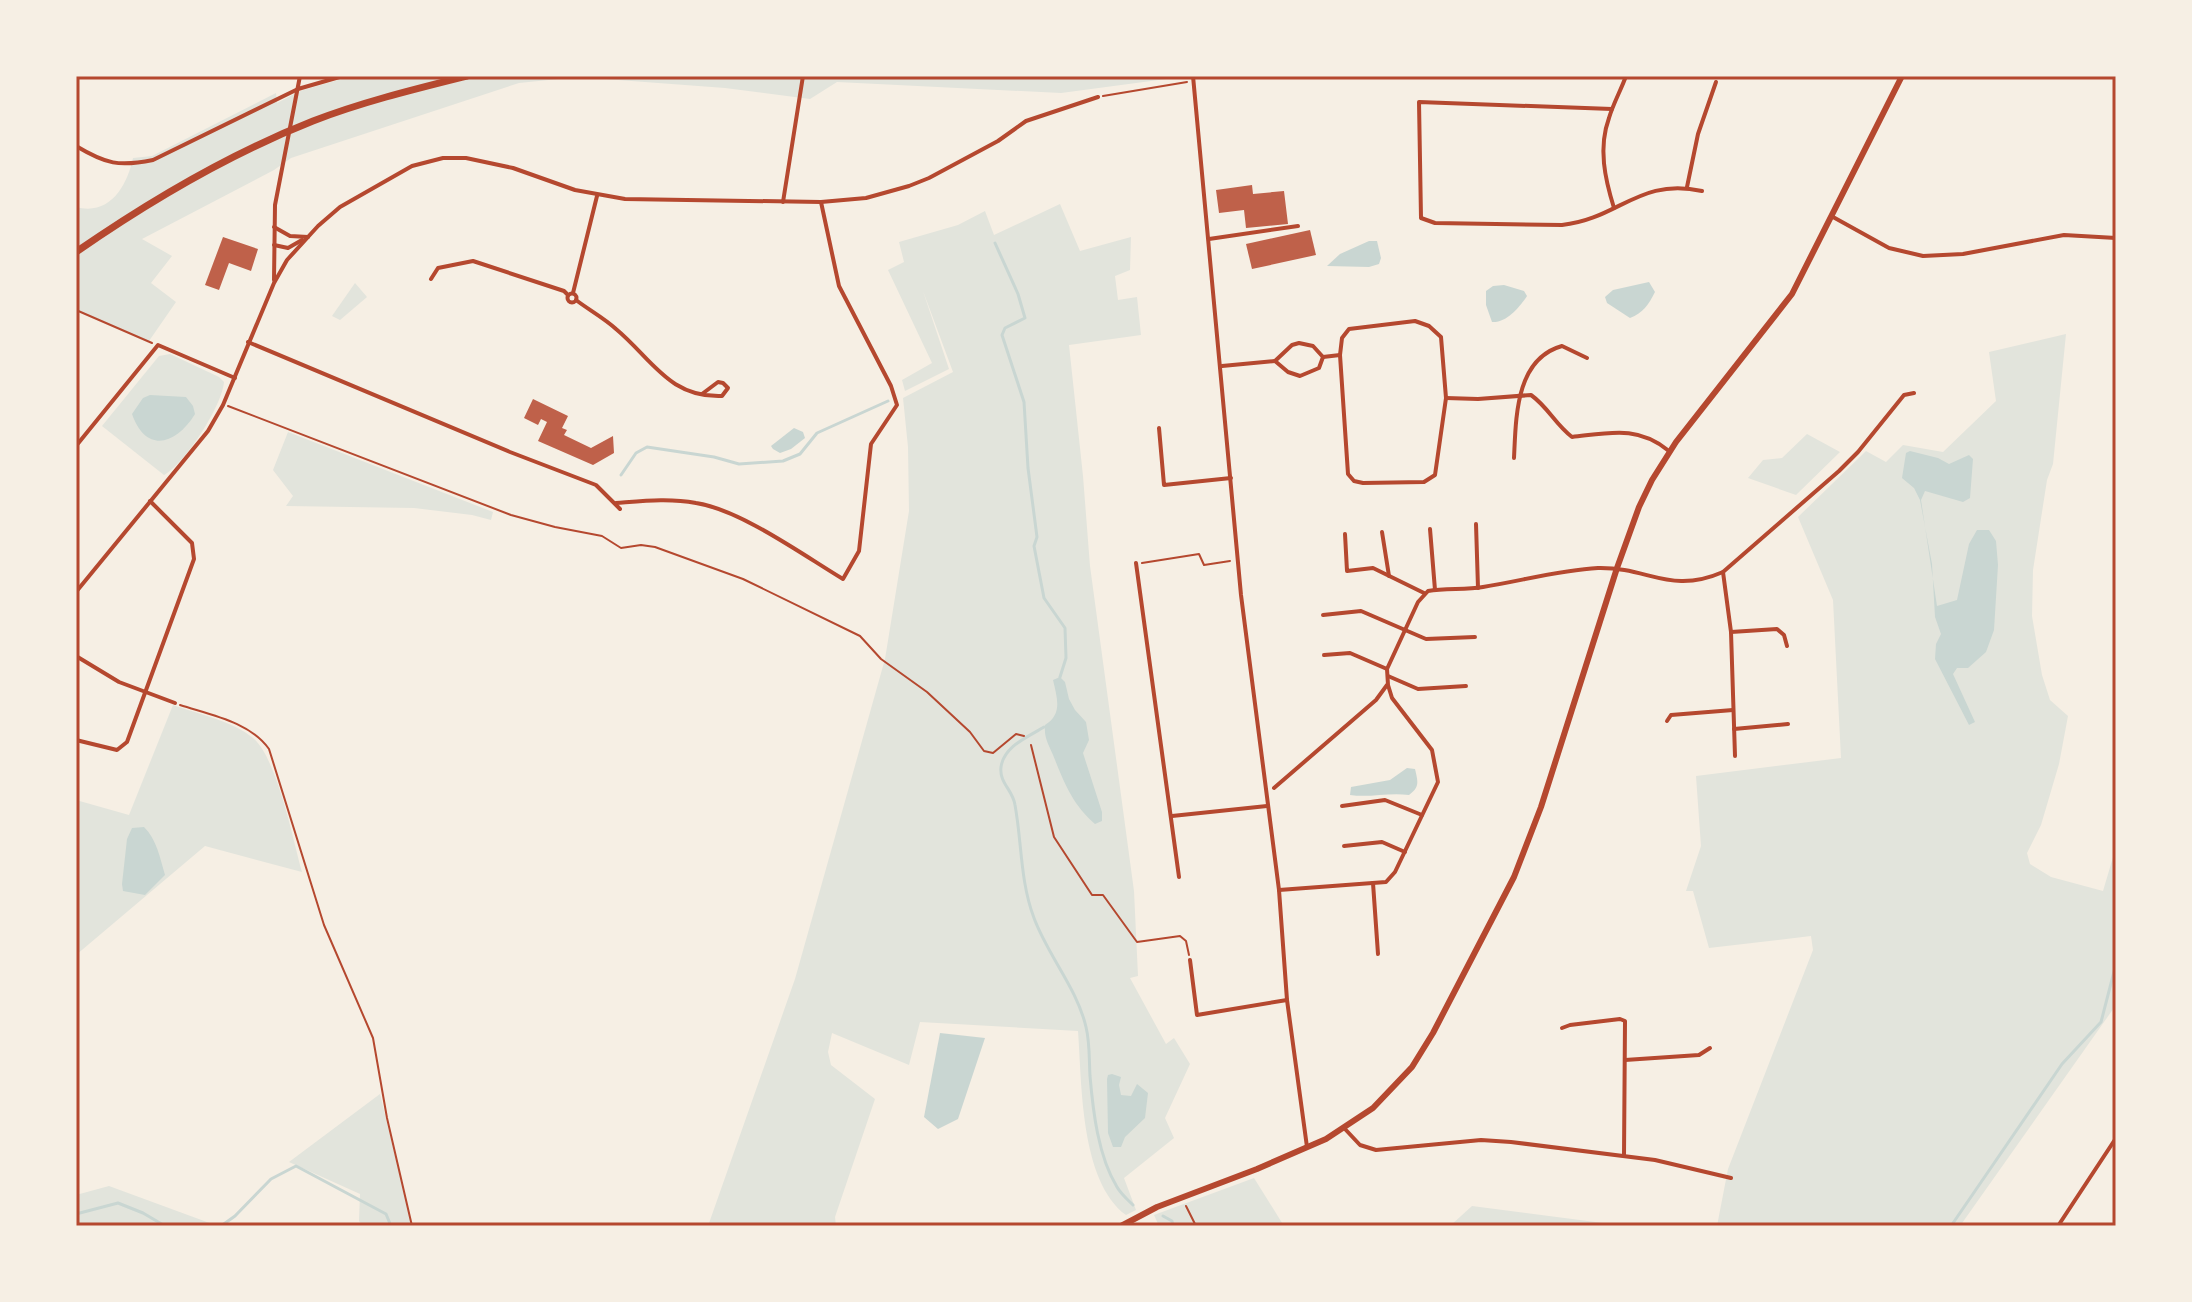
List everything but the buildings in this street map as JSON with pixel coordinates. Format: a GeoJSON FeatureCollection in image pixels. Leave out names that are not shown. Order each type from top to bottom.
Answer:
{"type":"FeatureCollection","features":[{"type":"Feature","properties":{"kind":"main road"},"geometry":{"type":"LineString","coordinates":[[76,252],[170,191],[279,135],[316,120],[467,76]]}},
{"type":"Feature","properties":{"kind":"main road"},"geometry":{"type":"LineString","coordinates":[[1121,1226],[1182,1198],[1307,1149],[1345,1129],[1386,1097],[1412,1067],[1433,1033],[1514,877],[1541,807],[1639,507],[1669,451],[1782,309],[1802,278],[1899,77]]}},
{"type":"Feature","properties":{"kind":"street"},"geometry":{"type":"LineString","coordinates":[[274,283],[275,205],[300,76]]}},
{"type":"Feature","properties":{"kind":"street"},"geometry":{"type":"LineString","coordinates":[[76,146],[112,164],[130,165],[153,160],[298,89],[343,76]]}},
{"type":"Feature","properties":{"kind":"street"},"geometry":{"type":"LineString","coordinates":[[783,202],[803,76]]}},
{"type":"Feature","properties":{"kind":"street"},"geometry":{"type":"LineString","coordinates":[[1614,209],[1605,178],[1603,154],[1607,121],[1626,76]]}},
{"type":"Feature","properties":{"kind":"street"},"geometry":{"type":"LineString","coordinates":[[1193,78],[1238,560],[1279,890],[1287,1000],[1307,1149]]}},
{"type":"Feature","properties":{"kind":"street"},"geometry":{"type":"LineString","coordinates":[[1687,188],[1700,124],[1716,82]]}},
{"type":"Feature","properties":{"kind":"street"},"geometry":{"type":"LineString","coordinates":[[76,592],[192,454],[223,405],[274,283],[287,260],[340,207],[398,172],[434,159],[466,158],[489,162],[597,196],[669,201],[783,202],[866,198],[909,186],[998,141],[1026,121],[1098,97]]}},
{"type":"Feature","properties":{"kind":"street"},"geometry":{"type":"LineString","coordinates":[[1612,109],[1419,102],[1421,218],[1435,223],[1562,225],[1582,223],[1653,190],[1687,188],[1702,191]]}},
{"type":"Feature","properties":{"kind":"street"},"geometry":{"type":"LineString","coordinates":[[570,294],[597,196]]}},
{"type":"Feature","properties":{"kind":"street"},"geometry":{"type":"LineString","coordinates":[[616,503],[668,500],[699,503],[745,521],[843,579],[859,551],[871,444],[897,405],[891,386],[839,286],[821,202]]}},
{"type":"Feature","properties":{"kind":"street"},"geometry":{"type":"LineString","coordinates":[[1833,217],[1889,248],[1923,256],[1963,254],[2064,235],[2116,238]]}},
{"type":"Feature","properties":{"kind":"street"},"geometry":{"type":"LineString","coordinates":[[1209,239],[1298,226]]}},
{"type":"Feature","properties":{"kind":"street"},"geometry":{"type":"LineString","coordinates":[[274,227],[290,236],[308,237]]}},
{"type":"Feature","properties":{"kind":"street"},"geometry":{"type":"LineString","coordinates":[[273,245],[288,248],[308,237]]}},
{"type":"Feature","properties":{"kind":"street"},"geometry":{"type":"LineString","coordinates":[[431,279],[438,268],[473,261],[576,296],[576,300],[616,329],[665,377],[688,392],[702,394],[722,396],[728,388],[718,382],[702,394]]}},
{"type":"Feature","properties":{"kind":"street"},"geometry":{"type":"LineString","coordinates":[[1415,321],[1429,326],[1441,337],[1446,398],[1435,475],[1424,482],[1363,483],[1354,481],[1348,474],[1340,355],[1342,338],[1349,329],[1415,321]]}},
{"type":"Feature","properties":{"kind":"street"},"geometry":{"type":"LineString","coordinates":[[248,342],[596,485],[620,509]]}},
{"type":"Feature","properties":{"kind":"street"},"geometry":{"type":"LineString","coordinates":[[1275,361],[1280,354],[1299,343],[1313,346],[1323,357]]}},
{"type":"Feature","properties":{"kind":"street"},"geometry":{"type":"LineString","coordinates":[[76,446],[158,345],[236,378]]}},
{"type":"Feature","properties":{"kind":"street"},"geometry":{"type":"LineString","coordinates":[[1514,458],[1517,402],[1527,375],[1549,349],[1562,346],[1587,358]]}},
{"type":"Feature","properties":{"kind":"street"},"geometry":{"type":"LineString","coordinates":[[1323,357],[1340,355]]}},
{"type":"Feature","properties":{"kind":"street"},"geometry":{"type":"LineString","coordinates":[[1221,366],[1275,361],[1288,372],[1300,376],[1319,368],[1323,357]]}},
{"type":"Feature","properties":{"kind":"street"},"geometry":{"type":"LineString","coordinates":[[1345,534],[1347,571],[1373,568],[1424,593],[1478,588],[1592,569],[1617,568],[1678,583],[1702,581],[1723,572],[1839,471],[1904,395],[1914,393]]}},
{"type":"Feature","properties":{"kind":"street"},"geometry":{"type":"LineString","coordinates":[[1446,398],[1531,395],[1545,404],[1556,425],[1572,437],[1641,434],[1669,451]]}},
{"type":"Feature","properties":{"kind":"street"},"geometry":{"type":"LineString","coordinates":[[1159,428],[1164,485],[1231,478]]}},
{"type":"Feature","properties":{"kind":"street"},"geometry":{"type":"LineString","coordinates":[[76,740],[117,750],[127,742],[194,559],[192,543],[150,501]]}},
{"type":"Feature","properties":{"kind":"street"},"geometry":{"type":"LineString","coordinates":[[1476,524],[1478,588]]}},
{"type":"Feature","properties":{"kind":"street"},"geometry":{"type":"LineString","coordinates":[[1430,529],[1435,590]]}},
{"type":"Feature","properties":{"kind":"street"},"geometry":{"type":"LineString","coordinates":[[1382,532],[1389,576]]}},
{"type":"Feature","properties":{"kind":"street"},"geometry":{"type":"LineString","coordinates":[[1136,563],[1179,877]]}},
{"type":"Feature","properties":{"kind":"street"},"geometry":{"type":"LineString","coordinates":[[1723,572],[1731,632],[1735,756]]}},
{"type":"Feature","properties":{"kind":"street"},"geometry":{"type":"LineString","coordinates":[[1279,890],[1386,882],[1405,852],[1438,782],[1432,750],[1392,698],[1388,672],[1424,593]]}},
{"type":"Feature","properties":{"kind":"street"},"geometry":{"type":"LineString","coordinates":[[1323,615],[1361,611],[1432,640],[1475,637]]}},
{"type":"Feature","properties":{"kind":"street"},"geometry":{"type":"LineString","coordinates":[[1731,632],[1777,629],[1784,635],[1787,646]]}},
{"type":"Feature","properties":{"kind":"street"},"geometry":{"type":"LineString","coordinates":[[1324,655],[1350,653],[1418,689],[1466,686]]}},
{"type":"Feature","properties":{"kind":"street"},"geometry":{"type":"LineString","coordinates":[[76,656],[119,682],[175,703]]}},
{"type":"Feature","properties":{"kind":"street"},"geometry":{"type":"LineString","coordinates":[[1274,788],[1376,700],[1388,685]]}},
{"type":"Feature","properties":{"kind":"street"},"geometry":{"type":"LineString","coordinates":[[1667,721],[1671,715],[1733,710]]}},
{"type":"Feature","properties":{"kind":"street"},"geometry":{"type":"LineString","coordinates":[[1734,729],[1788,724]]}},
{"type":"Feature","properties":{"kind":"street"},"geometry":{"type":"LineString","coordinates":[[1342,806],[1385,800],[1422,815]]}},
{"type":"Feature","properties":{"kind":"street"},"geometry":{"type":"LineString","coordinates":[[1172,816],[1267,806]]}},
{"type":"Feature","properties":{"kind":"street"},"geometry":{"type":"LineString","coordinates":[[1344,846],[1382,842],[1405,852]]}},
{"type":"Feature","properties":{"kind":"street"},"geometry":{"type":"LineString","coordinates":[[1373,883],[1378,954]]}},
{"type":"Feature","properties":{"kind":"street"},"geometry":{"type":"LineString","coordinates":[[1190,960],[1197,1015],[1287,1000]]}},
{"type":"Feature","properties":{"kind":"street"},"geometry":{"type":"LineString","coordinates":[[1562,1028],[1608,1020],[1625,1021],[1624,1155]]}},
{"type":"Feature","properties":{"kind":"street"},"geometry":{"type":"LineString","coordinates":[[1625,1060],[1699,1055],[1710,1048]]}},
{"type":"Feature","properties":{"kind":"street"},"geometry":{"type":"LineString","coordinates":[[1345,1129],[1360,1145],[1376,1150],[1481,1140],[1624,1155],[1731,1178]]}},
{"type":"Feature","properties":{"kind":"street"},"geometry":{"type":"LineString","coordinates":[[2058,1226],[2116,1138]]}},
{"type":"Feature","properties":{"kind":"path"},"geometry":{"type":"LineString","coordinates":[[1098,97],[1193,78]]}},
{"type":"Feature","properties":{"kind":"path"},"geometry":{"type":"LineString","coordinates":[[76,310],[158,345]]}},
{"type":"Feature","properties":{"kind":"path"},"geometry":{"type":"LineString","coordinates":[[223,405],[511,515],[602,536],[621,548],[641,545],[655,547],[743,579],[860,636],[881,659],[927,692],[970,732],[984,751],[993,753],[1016,734],[1024,736]]}},
{"type":"Feature","properties":{"kind":"path"},"geometry":{"type":"LineString","coordinates":[[1136,563],[1199,554],[1204,565],[1238,560]]}},
{"type":"Feature","properties":{"kind":"path"},"geometry":{"type":"LineString","coordinates":[[175,703],[245,728],[262,738],[269,749],[324,925],[373,1038],[387,1118],[412,1226]]}},
{"type":"Feature","properties":{"kind":"path"},"geometry":{"type":"LineString","coordinates":[[1031,745],[1054,837],[1092,895],[1103,895],[1137,942],[1180,936],[1186,941],[1190,960]]}},
{"type":"Feature","properties":{"kind":"path"},"geometry":{"type":"LineString","coordinates":[[1182,1198],[1196,1226]]}},
{"type":"Feature","properties":{"kind":"shaded area"},"geometry":{"type":"Polygon","coordinates":[[[352,76],[1181,77],[1061,93],[837,82],[810,99],[725,88],[578,77],[519,83],[291,158],[274,170],[142,239],[172,256],[151,283],[176,302],[149,341],[76,310],[76,207],[88,209],[107,203],[121,188],[133,158],[152,156],[276,93],[277,103],[300,91],[352,76]]]}},
{"type":"Feature","properties":{"kind":"shaded area"},"geometry":{"type":"Polygon","coordinates":[[[1060,204],[1080,251],[1131,237],[1130,270],[1115,276],[1118,300],[1137,297],[1141,335],[1069,345],[1090,566],[1134,891],[1138,976],[1130,978],[1166,1044],[1174,1038],[1190,1064],[1165,1118],[1174,1138],[1124,1178],[1136,1210],[1126,1215],[1111,1200],[1092,1156],[1083,1104],[1078,1031],[920,1022],[909,1065],[832,1033],[828,1052],[831,1065],[875,1099],[835,1217],[836,1226],[708,1226],[795,979],[885,659],[909,511],[903,398],[953,372],[923,291],[949,369],[905,391],[902,380],[932,363],[888,270],[904,262],[899,242],[958,225],[985,211],[994,235],[1060,204]]]}},
{"type":"Feature","properties":{"kind":"shaded area"},"geometry":{"type":"Polygon","coordinates":[[[1369,241],[1377,241],[1381,258],[1379,264],[1369,267],[1327,266],[1340,254],[1369,241]]]}},
{"type":"Feature","properties":{"kind":"shaded area"},"geometry":{"type":"Polygon","coordinates":[[[1649,282],[1655,292],[1645,308],[1635,316],[1630,318],[1607,303],[1605,297],[1613,290],[1649,282]]]}},
{"type":"Feature","properties":{"kind":"shaded area"},"geometry":{"type":"Polygon","coordinates":[[[355,283],[367,297],[340,320],[332,316],[355,283]]]}},
{"type":"Feature","properties":{"kind":"shaded area"},"geometry":{"type":"Polygon","coordinates":[[[1504,285],[1524,291],[1527,296],[1507,317],[1492,322],[1486,305],[1486,291],[1493,286],[1504,285]]]}},
{"type":"Feature","properties":{"kind":"shaded area"},"geometry":{"type":"Polygon","coordinates":[[[2066,334],[2053,464],[2047,480],[2033,570],[2032,616],[2042,675],[2050,700],[2068,716],[2059,764],[2041,825],[2027,853],[2030,864],[2051,877],[2103,891],[2116,847],[2116,1005],[1960,1226],[1717,1226],[1728,1169],[1813,950],[1811,936],[1709,948],[1693,891],[1686,891],[1701,846],[1696,776],[1841,758],[1833,600],[1798,517],[1866,451],[1886,462],[1903,445],[1943,452],[1996,401],[1989,352],[2066,334]]]}},
{"type":"Feature","properties":{"kind":"shaded area"},"geometry":{"type":"Polygon","coordinates":[[[170,354],[224,382],[217,405],[201,433],[182,459],[164,475],[102,426],[159,356],[170,354]]]}},
{"type":"Feature","properties":{"kind":"shaded area"},"geometry":{"type":"Polygon","coordinates":[[[150,395],[186,397],[195,414],[179,433],[162,441],[153,440],[138,427],[132,414],[143,398],[150,395]]]}},
{"type":"Feature","properties":{"kind":"shaded area"},"geometry":{"type":"Polygon","coordinates":[[[794,428],[803,432],[805,438],[780,453],[773,449],[771,446],[794,428]]]}},
{"type":"Feature","properties":{"kind":"shaded area"},"geometry":{"type":"Polygon","coordinates":[[[288,432],[493,512],[491,520],[414,508],[286,506],[293,496],[273,470],[288,432]]]}},
{"type":"Feature","properties":{"kind":"shaded area"},"geometry":{"type":"Polygon","coordinates":[[[1807,434],[1840,452],[1796,495],[1748,478],[1763,460],[1782,458],[1807,434]]]}},
{"type":"Feature","properties":{"kind":"shaded area"},"geometry":{"type":"Polygon","coordinates":[[[1910,451],[1949,464],[1969,455],[1973,459],[1970,498],[1963,502],[1925,491],[1921,500],[1925,527],[1920,500],[1914,488],[1902,478],[1906,453],[1910,451]]]}},
{"type":"Feature","properties":{"kind":"shaded area"},"geometry":{"type":"Polygon","coordinates":[[[1977,530],[1989,530],[1996,541],[1998,565],[1994,630],[1986,652],[1968,668],[1957,668],[1953,674],[1975,722],[1969,725],[1935,659],[1936,644],[1941,634],[1935,617],[1933,578],[1937,606],[1957,600],[1969,544],[1977,530]]]}},
{"type":"Feature","properties":{"kind":"shaded area"},"geometry":{"type":"Polygon","coordinates":[[[1060,677],[1065,682],[1075,710],[1086,722],[1089,740],[1083,753],[1102,812],[1102,821],[1095,824],[1080,809],[1070,792],[1046,737],[1045,725],[1054,716],[1057,705],[1053,680],[1060,677]]]}},
{"type":"Feature","properties":{"kind":"shaded area"},"geometry":{"type":"Polygon","coordinates":[[[173,705],[236,727],[262,748],[277,781],[302,872],[205,846],[76,955],[76,800],[129,815],[173,705]]]}},
{"type":"Feature","properties":{"kind":"shaded area"},"geometry":{"type":"Polygon","coordinates":[[[1407,768],[1415,769],[1417,781],[1417,787],[1409,795],[1350,795],[1351,787],[1390,780],[1407,768]]]}},
{"type":"Feature","properties":{"kind":"shaded area"},"geometry":{"type":"Polygon","coordinates":[[[144,827],[155,843],[165,875],[145,895],[123,891],[122,884],[127,839],[132,828],[144,827]]]}},
{"type":"Feature","properties":{"kind":"shaded area"},"geometry":{"type":"Polygon","coordinates":[[[940,1033],[985,1038],[958,1119],[938,1129],[924,1117],[940,1033]]]}},
{"type":"Feature","properties":{"kind":"shaded area"},"geometry":{"type":"Polygon","coordinates":[[[1112,1074],[1121,1077],[1121,1095],[1131,1096],[1137,1084],[1148,1093],[1145,1118],[1125,1137],[1121,1147],[1113,1147],[1108,1133],[1107,1079],[1112,1074]]]}},
{"type":"Feature","properties":{"kind":"shaded area"},"geometry":{"type":"Polygon","coordinates":[[[380,1094],[412,1226],[363,1226],[359,1221],[360,1194],[289,1162],[380,1094]]]}},
{"type":"Feature","properties":{"kind":"shaded area"},"geometry":{"type":"Polygon","coordinates":[[[1254,1178],[1284,1226],[1159,1226],[1154,1215],[1254,1178]]]}},
{"type":"Feature","properties":{"kind":"shaded area"},"geometry":{"type":"Polygon","coordinates":[[[109,1186],[215,1225],[76,1226],[76,1195],[109,1186]]]}},
{"type":"Feature","properties":{"kind":"shaded area"},"geometry":{"type":"Polygon","coordinates":[[[1472,1206],[1626,1226],[1450,1226],[1472,1206]]]}},
{"type":"Feature","properties":{"kind":"waterway"},"geometry":{"type":"LineString","coordinates":[[995,243],[1018,294],[1025,318],[1005,328],[1002,335],[1024,402],[1037,537],[1034,546],[1044,598],[1065,628],[1066,658],[1060,677]]}},
{"type":"Feature","properties":{"kind":"waterway"},"geometry":{"type":"LineString","coordinates":[[621,475],[636,453],[647,447],[739,464],[783,461],[800,454],[817,433],[888,401]]}},
{"type":"Feature","properties":{"kind":"waterway"},"geometry":{"type":"LineString","coordinates":[[1044,727],[1007,753],[1001,773],[1015,805],[1029,904],[1047,946],[1076,999],[1086,1027],[1093,1104],[1105,1162],[1117,1187],[1133,1205]]}},
{"type":"Feature","properties":{"kind":"waterway"},"geometry":{"type":"LineString","coordinates":[[1951,1226],[2062,1064],[2101,1022],[2116,964]]}},
{"type":"Feature","properties":{"kind":"waterway"},"geometry":{"type":"LineString","coordinates":[[221,1226],[271,1179],[296,1166],[386,1214],[391,1226]]}},
{"type":"Feature","properties":{"kind":"waterway"},"geometry":{"type":"LineString","coordinates":[[76,1214],[118,1203],[165,1226]]}},
{"type":"Feature","properties":{"kind":"waterway"},"geometry":{"type":"LineString","coordinates":[[1163,1216],[1172,1221],[1173,1226]]}}]}
